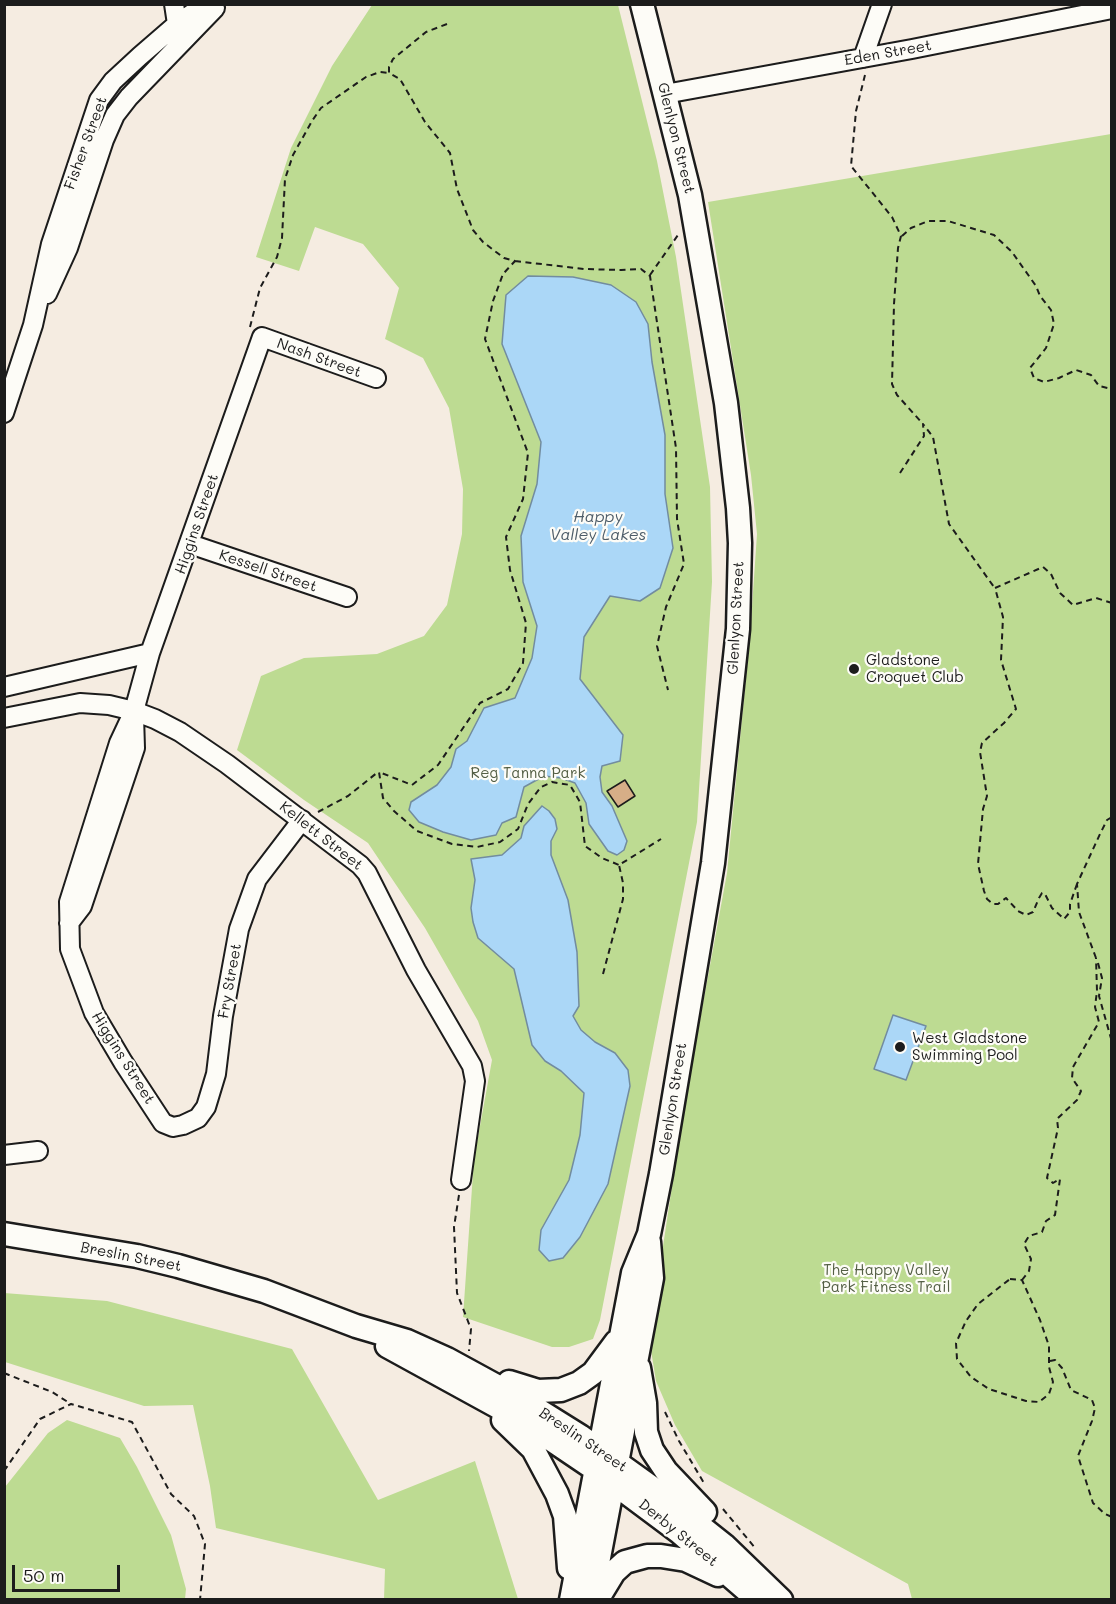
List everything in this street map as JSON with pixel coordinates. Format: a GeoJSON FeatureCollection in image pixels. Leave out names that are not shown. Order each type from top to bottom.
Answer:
{"type":"FeatureCollection","features":[{"type":"Feature","properties":{"kind":"main road","name":"Glenlyon Street"},"geometry":{"type":"LineString","coordinates":[[591,1599],[620,1336],[633,1273],[649,1234],[713,863],[738,629],[740,543],[735,470],[708,293],[690,195],[642,4]]}},
{"type":"Feature","properties":{"kind":"main road","name":"Breslin Street"},"geometry":{"type":"LineString","coordinates":[[4,1234],[137,1256],[264,1291],[356,1326],[399,1354],[475,1374],[522,1420],[686,1512],[758,1575],[781,1599]]}},
{"type":"Feature","properties":{"kind":"main road","name":"Glenlyon Street"},"geometry":{"type":"LineString","coordinates":[[570,1599],[637,1355],[652,1278],[649,1234]]}},
{"type":"Feature","properties":{"kind":"main road"},"geometry":{"type":"LineString","coordinates":[[475,1374],[538,1391],[561,1390],[579,1383],[593,1373],[620,1336]]}},
{"type":"Feature","properties":{"kind":"main road"},"geometry":{"type":"LineString","coordinates":[[637,1355],[645,1403],[646,1432],[652,1450],[683,1491],[722,1528],[758,1575]]}},
{"type":"Feature","properties":{"kind":"main road"},"geometry":{"type":"LineString","coordinates":[[475,1374],[533,1449],[557,1494],[566,1524],[570,1599]]}},
{"type":"Feature","properties":{"kind":"main road","name":"Derby Street"},"geometry":{"type":"LineString","coordinates":[[606,1466],[757,1599]]}},
{"type":"Feature","properties":{"kind":"main road"},"geometry":{"type":"LineString","coordinates":[[597,1599],[614,1572],[625,1562],[647,1556],[661,1556],[686,1560],[710,1570],[757,1599]]}},
{"type":"Feature","properties":{"kind":"street"},"geometry":{"type":"LineString","coordinates":[[174,4],[177,24]]}},
{"type":"Feature","properties":{"kind":"street","name":"Fisher Street"},"geometry":{"type":"LineString","coordinates":[[4,413],[33,325],[51,244],[99,100],[113,81],[177,24],[206,4]]}},
{"type":"Feature","properties":{"kind":"street","name":"Fisher Street"},"geometry":{"type":"LineString","coordinates":[[33,325],[68,248],[104,140],[115,115],[129,97],[219,4]]}},
{"type":"Feature","properties":{"kind":"street"},"geometry":{"type":"LineString","coordinates":[[863,57],[882,4]]}},
{"type":"Feature","properties":{"kind":"street","name":"Eden Street"},"geometry":{"type":"LineString","coordinates":[[665,94],[1112,9]]}},
{"type":"Feature","properties":{"kind":"street","name":"Nash Street"},"geometry":{"type":"LineString","coordinates":[[255,335],[376,378]]}},
{"type":"Feature","properties":{"kind":"street","name":"Higgins Street"},"geometry":{"type":"LineString","coordinates":[[163,1123],[94,1013],[70,949],[69,902],[119,743],[134,711],[150,653],[190,544],[255,335]]}},
{"type":"Feature","properties":{"kind":"street","name":"Kessell Street"},"geometry":{"type":"LineString","coordinates":[[190,544],[347,597]]}},
{"type":"Feature","properties":{"kind":"street"},"geometry":{"type":"LineString","coordinates":[[4,687],[150,653]]}},
{"type":"Feature","properties":{"kind":"street","name":"Kellett Street"},"geometry":{"type":"LineString","coordinates":[[4,718],[80,703],[109,705],[134,711],[180,732],[360,865],[367,873],[416,970],[471,1066],[475,1081],[461,1180]]}},
{"type":"Feature","properties":{"kind":"street","name":"Fry Street"},"geometry":{"type":"LineString","coordinates":[[163,1123],[172,1127],[183,1125],[198,1118],[206,1107],[216,1074],[238,929],[257,879],[302,820]]}},
{"type":"Feature","properties":{"kind":"street"},"geometry":{"type":"LineString","coordinates":[[4,1155],[38,1152]]}},
{"type":"Feature","properties":{"kind":"path"},"geometry":{"type":"LineString","coordinates":[[389,73],[393,59],[426,32],[447,24]]}},
{"type":"Feature","properties":{"kind":"path"},"geometry":{"type":"LineString","coordinates":[[863,57],[865,75],[856,111],[851,166],[892,217],[901,236]]}},
{"type":"Feature","properties":{"kind":"path"},"geometry":{"type":"LineString","coordinates":[[255,335],[260,288],[277,256],[282,238],[285,178],[293,155],[321,108],[366,77],[380,72],[389,73],[400,79],[425,122],[450,153],[457,189],[473,230],[483,242],[504,258],[584,269],[641,269],[650,276]]}},
{"type":"Feature","properties":{"kind":"path"},"geometry":{"type":"LineString","coordinates":[[1112,389],[1099,386],[1091,375],[1076,370],[1044,382],[1034,378],[1030,368],[1046,348],[1054,324],[1051,310],[1012,252],[994,235],[948,221],[928,221],[911,228],[901,236],[894,304],[892,384],[897,395],[933,437],[949,524],[994,588],[1003,617],[1001,660],[1016,709],[982,743],[980,752],[987,796],[983,809],[978,864],[987,899],[993,904],[998,904],[1006,898],[1018,911],[1026,915],[1033,912],[1039,898],[1045,894],[1052,908],[1064,919],[1070,912],[1070,903],[1077,884],[1100,834],[1112,817]]}},
{"type":"Feature","properties":{"kind":"path"},"geometry":{"type":"LineString","coordinates":[[668,690],[657,646],[666,608],[684,564],[677,519],[675,448],[650,276],[678,235]]}},
{"type":"Feature","properties":{"kind":"path"},"geometry":{"type":"LineString","coordinates":[[379,772],[412,785],[438,765],[480,703],[508,689],[523,663],[526,623],[510,570],[506,537],[523,499],[528,453],[485,339],[493,301],[503,274],[515,261]]}},
{"type":"Feature","properties":{"kind":"path"},"geometry":{"type":"LineString","coordinates":[[900,473],[924,436],[922,424]]}},
{"type":"Feature","properties":{"kind":"path"},"geometry":{"type":"LineString","coordinates":[[994,588],[1043,567],[1051,574],[1060,593],[1073,605],[1096,598],[1112,603]]}},
{"type":"Feature","properties":{"kind":"path"},"geometry":{"type":"LineString","coordinates":[[302,820],[348,796],[379,772]]}},
{"type":"Feature","properties":{"kind":"path"},"geometry":{"type":"LineString","coordinates":[[379,772],[383,798],[417,831],[452,844],[477,847],[500,842],[519,829],[528,804],[541,788],[552,782],[570,786],[580,802],[585,846],[602,858],[619,865]]}},
{"type":"Feature","properties":{"kind":"path"},"geometry":{"type":"LineString","coordinates":[[619,865],[662,838]]}},
{"type":"Feature","properties":{"kind":"path"},"geometry":{"type":"LineString","coordinates":[[603,974],[623,899],[623,882],[619,865]]}},
{"type":"Feature","properties":{"kind":"path"},"geometry":{"type":"LineString","coordinates":[[1077,884],[1079,912],[1102,978],[1099,996],[1112,1042]]}},
{"type":"Feature","properties":{"kind":"path"},"geometry":{"type":"LineString","coordinates":[[1022,1280],[1029,1271],[1031,1259],[1024,1244],[1029,1236],[1042,1232],[1046,1221],[1055,1215],[1060,1179],[1053,1183],[1047,1178],[1057,1137],[1057,1119],[1077,1100],[1081,1091],[1072,1078],[1073,1067],[1099,1022],[1095,1007],[1096,958]]}},
{"type":"Feature","properties":{"kind":"path"},"geometry":{"type":"LineString","coordinates":[[461,1180],[454,1227],[456,1282],[457,1293],[471,1329],[475,1374]]}},
{"type":"Feature","properties":{"kind":"path"},"geometry":{"type":"LineString","coordinates":[[1010,1279],[1022,1280],[1049,1346],[1053,1382],[1048,1394],[1039,1402],[1026,1401],[989,1389],[971,1377],[957,1359],[956,1343],[978,1304],[1010,1279]]}},
{"type":"Feature","properties":{"kind":"path"},"geometry":{"type":"LineString","coordinates":[[1050,1361],[1055,1360],[1062,1368],[1071,1390],[1092,1400],[1095,1408],[1092,1421],[1078,1456],[1093,1503],[1104,1514],[1112,1518]]}},
{"type":"Feature","properties":{"kind":"path"},"geometry":{"type":"LineString","coordinates":[[4,1372],[52,1392],[71,1404],[132,1422],[171,1494],[194,1516],[206,1544],[200,1599]]}},
{"type":"Feature","properties":{"kind":"path"},"geometry":{"type":"LineString","coordinates":[[4,1472],[40,1419],[71,1404]]}},
{"type":"Feature","properties":{"kind":"path"},"geometry":{"type":"LineString","coordinates":[[662,1409],[708,1488]]}},
{"type":"Feature","properties":{"kind":"path"},"geometry":{"type":"LineString","coordinates":[[718,1502],[758,1551]]}},
{"type":"Feature","properties":{"kind":"green space","name":"Reg Tanna Park"},"geometry":{"type":"Polygon","coordinates":[[[372,5],[618,5],[657,161],[676,257],[710,487],[712,582],[697,822],[600,1320],[593,1339],[569,1347],[552,1347],[463,1317],[474,1159],[492,1060],[478,1021],[425,928],[368,843],[304,800],[237,750],[261,676],[304,658],[377,654],[424,636],[447,605],[462,534],[463,489],[449,408],[423,358],[385,339],[399,288],[363,244],[315,227],[299,271],[256,257],[291,148],[332,66],[372,5]]]}},
{"type":"Feature","properties":{"kind":"green space","name":"The Happy Valley Park Fitness Trail"},"geometry":{"type":"Polygon","coordinates":[[[1111,134],[1111,1599],[912,1599],[908,1584],[702,1471],[675,1425],[656,1381],[648,1332],[684,1107],[727,873],[750,636],[757,534],[751,475],[708,202],[1111,134]]]}},
{"type":"Feature","properties":{"kind":"green space"},"geometry":{"type":"Polygon","coordinates":[[[4,1293],[107,1301],[292,1349],[378,1500],[475,1461],[518,1599],[384,1599],[385,1569],[216,1528],[210,1486],[193,1405],[144,1406],[5,1362],[4,1293]]]}},
{"type":"Feature","properties":{"kind":"green space"},"geometry":{"type":"Polygon","coordinates":[[[67,1420],[120,1438],[171,1535],[186,1589],[185,1599],[5,1599],[5,1487],[48,1433],[67,1420]]]}},
{"type":"Feature","properties":{"kind":"water","name":"Happy Valley Lakes"},"geometry":{"type":"Polygon","coordinates":[[[528,276],[573,277],[611,285],[636,302],[648,324],[665,435],[665,494],[673,548],[660,588],[640,601],[610,596],[584,637],[580,679],[623,735],[620,761],[602,766],[600,777],[602,792],[612,806],[627,841],[624,850],[617,855],[608,851],[589,824],[586,803],[575,783],[561,778],[544,776],[524,787],[516,817],[502,823],[496,835],[471,840],[443,832],[419,822],[409,810],[411,802],[437,785],[451,767],[456,749],[467,741],[484,708],[515,698],[532,658],[537,626],[523,582],[521,536],[537,484],[541,442],[502,344],[506,295],[528,276]]]}},
{"type":"Feature","properties":{"kind":"water"},"geometry":{"type":"Polygon","coordinates":[[[542,806],[555,819],[557,829],[551,841],[551,855],[568,900],[577,952],[579,1006],[573,1016],[581,1030],[595,1042],[615,1053],[628,1070],[630,1086],[608,1184],[580,1237],[563,1258],[549,1261],[539,1250],[541,1230],[569,1180],[580,1135],[584,1093],[561,1071],[545,1061],[532,1045],[514,969],[478,938],[471,908],[475,880],[471,859],[502,855],[521,838],[524,826],[542,806]]]}},
{"type":"Feature","properties":{"kind":"water","name":"West Gladstone Swimming Pool"},"geometry":{"type":"Polygon","coordinates":[[[893,1015],[926,1026],[906,1080],[874,1069],[893,1015]]]}},
{"type":"Feature","properties":{"kind":"building"},"geometry":{"type":"Polygon","coordinates":[[[625,780],[635,796],[618,807],[607,791],[625,780]]]}},
{"type":"Feature","properties":{"kind":"place","name":"Gladstone Croquet Club"},"geometry":{"type":"Point","coordinates":[854,669]}},
{"type":"Feature","properties":{"kind":"place","name":"West Gladstone Swimming Pool"},"geometry":{"type":"Point","coordinates":[900,1047]}}]}
